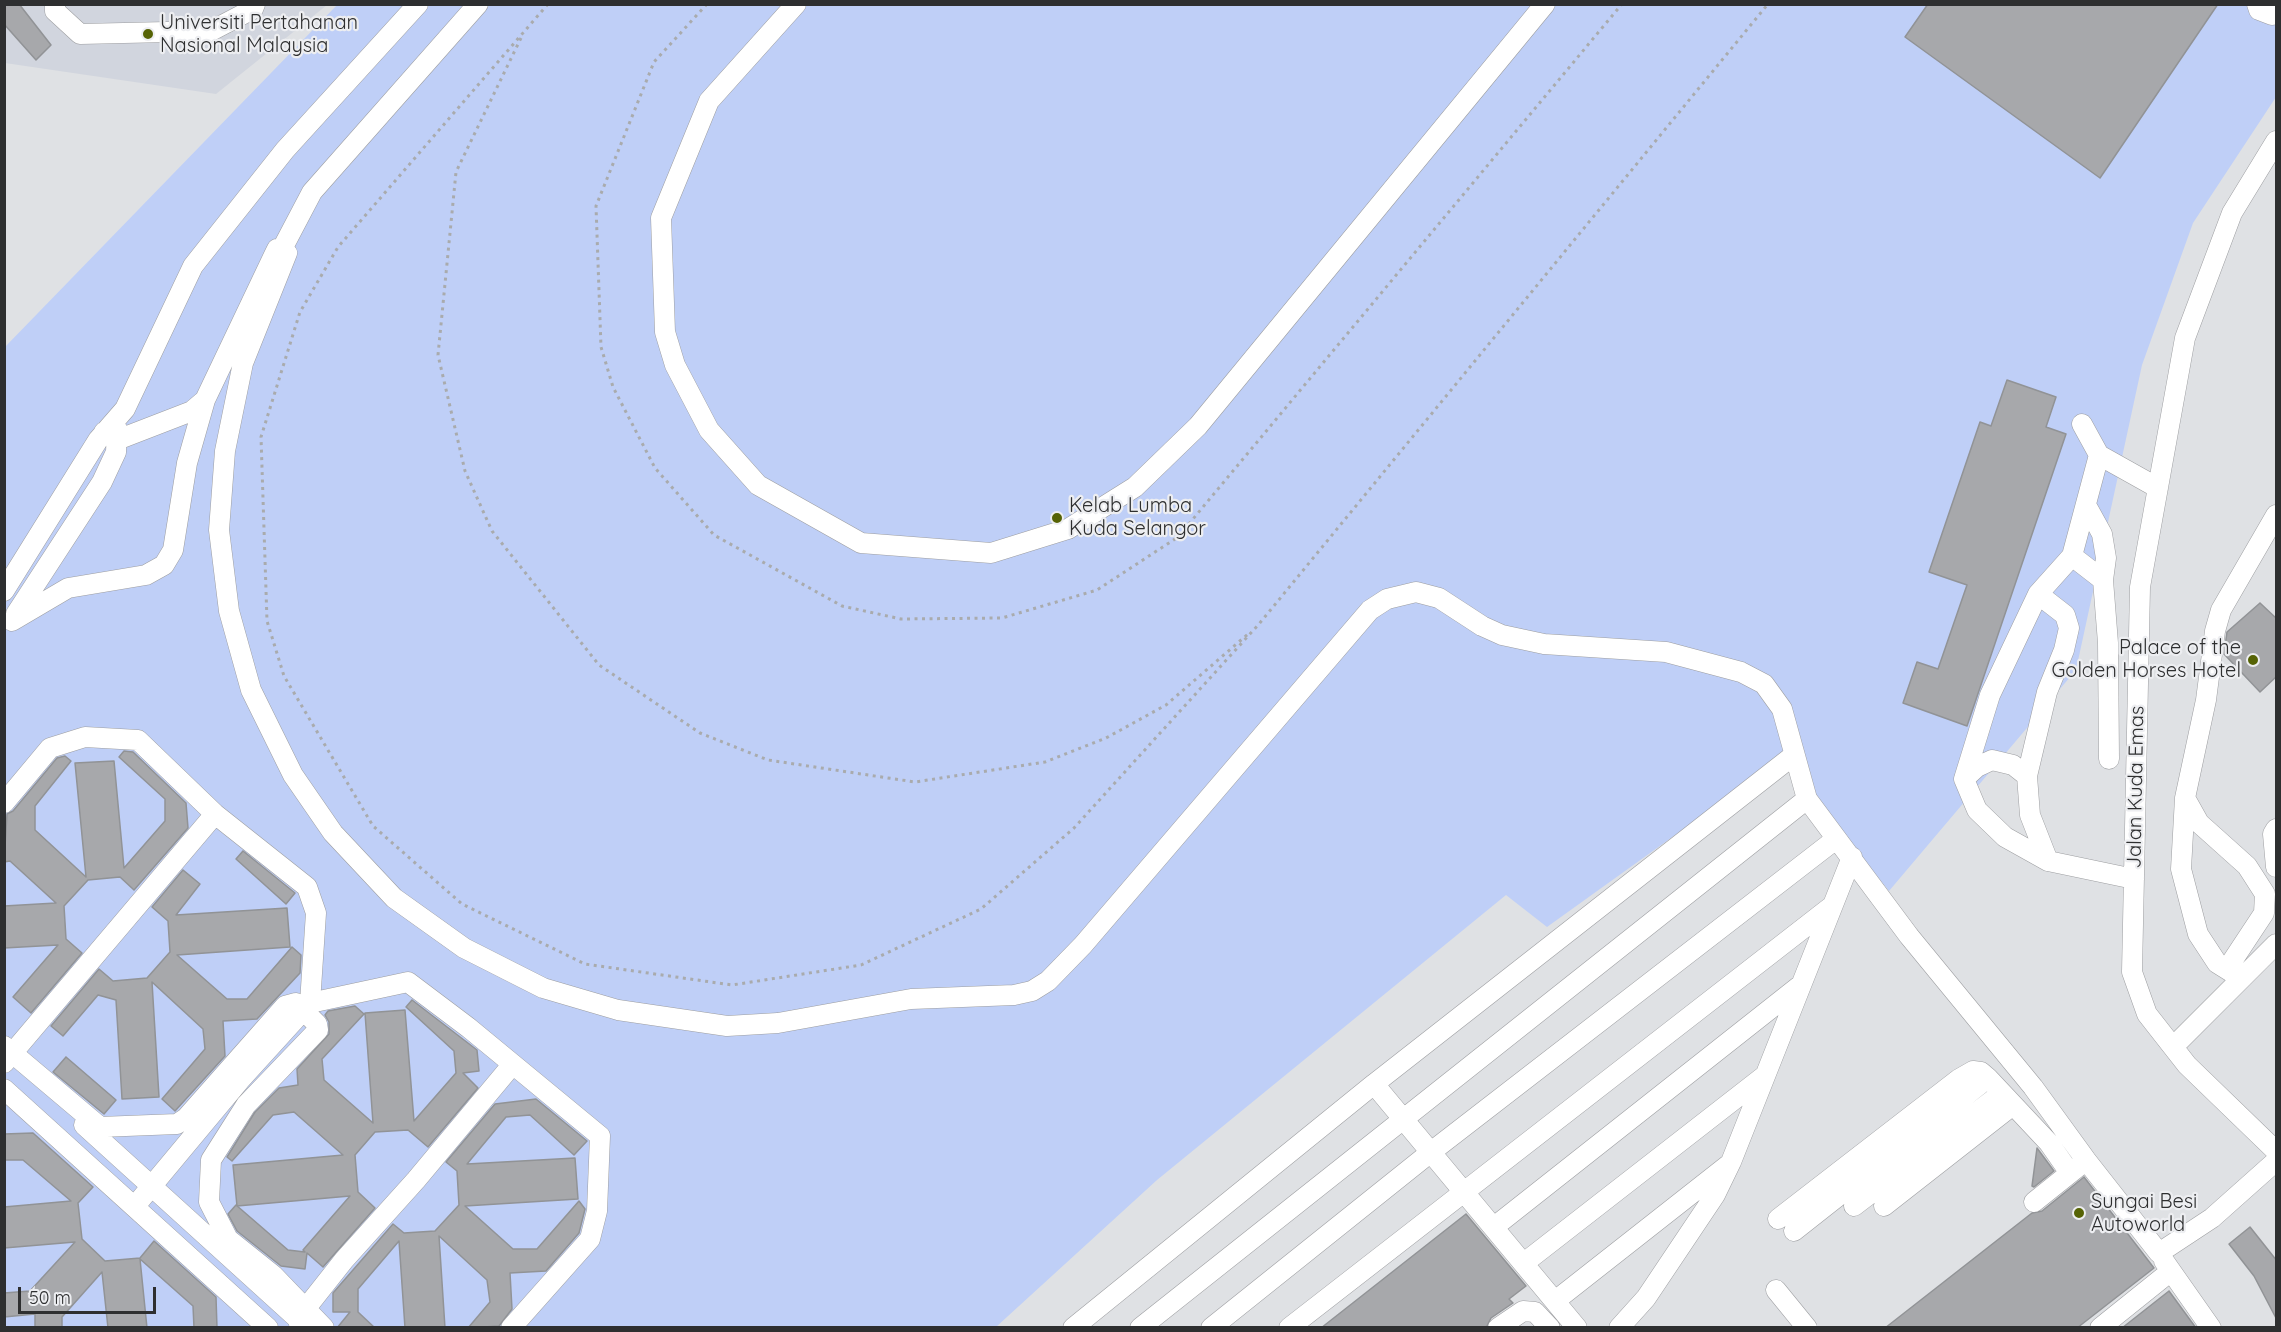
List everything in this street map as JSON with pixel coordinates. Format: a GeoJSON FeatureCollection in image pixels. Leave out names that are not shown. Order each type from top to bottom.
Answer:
{"type":"FeatureCollection","features":[{"type":"Feature","properties":{"kind":"street"},"geometry":{"type":"LineString","coordinates":[[55,4],[55,11],[80,34],[211,31],[252,9],[255,4]]}},
{"type":"Feature","properties":{"kind":"street"},"geometry":{"type":"LineString","coordinates":[[4,591],[111,436],[118,417],[125,409],[193,266],[285,150],[418,4]]}},
{"type":"Feature","properties":{"kind":"street"},"geometry":{"type":"LineString","coordinates":[[8,626],[68,588],[146,575],[164,565],[172,550],[187,463],[205,400],[274,255],[278,249],[282,249],[312,192],[478,4]]}},
{"type":"Feature","properties":{"kind":"street"},"geometry":{"type":"LineString","coordinates":[[796,4],[709,100],[661,218],[665,332],[675,364],[709,430],[758,485],[861,543],[991,553],[1068,530],[1135,487],[1198,426],[1545,4]]}},
{"type":"Feature","properties":{"kind":"street"},"geometry":{"type":"LineString","coordinates":[[2257,4],[2259,10],[2272,15],[2277,13]]}},
{"type":"Feature","properties":{"kind":"street","name":"Jalan Kuda Emas"},"geometry":{"type":"LineString","coordinates":[[2277,141],[2232,213],[2185,338],[2140,587],[2132,972],[2147,1014],[2187,1065],[2277,1152]]}},
{"type":"Feature","properties":{"kind":"street"},"geometry":{"type":"LineString","coordinates":[[282,249],[287,253],[286,260],[243,363],[224,463],[221,542],[229,611],[251,690],[293,776],[333,833],[394,898],[464,948],[543,988],[618,1010],[727,1026],[778,1023],[911,999],[1014,995],[1032,991],[1048,981],[1083,945],[1370,610],[1398,595],[1416,592],[1439,598],[1482,626],[1502,635],[1544,644],[1666,652],[1742,672],[1764,684],[1782,709],[1807,799],[1909,936],[2033,1087],[2086,1160],[2160,1253],[2211,1328]]}},
{"type":"Feature","properties":{"kind":"street"},"geometry":{"type":"LineString","coordinates":[[111,436],[192,411],[205,400]]}},
{"type":"Feature","properties":{"kind":"street"},"geometry":{"type":"LineString","coordinates":[[2082,424],[2099,455],[2158,488]]}},
{"type":"Feature","properties":{"kind":"street"},"geometry":{"type":"LineString","coordinates":[[8,626],[102,482],[116,452],[111,436]]}},
{"type":"Feature","properties":{"kind":"street"},"geometry":{"type":"LineString","coordinates":[[2099,455],[2072,556],[2038,594],[1990,695],[1964,779],[1977,810],[2005,837],[2048,861],[2134,879]]}},
{"type":"Feature","properties":{"kind":"street"},"geometry":{"type":"LineString","coordinates":[[2086,505],[2102,534],[2106,558],[2103,580],[2109,759]]}},
{"type":"Feature","properties":{"kind":"street"},"geometry":{"type":"LineString","coordinates":[[2234,973],[2217,963],[2198,934],[2181,868],[2185,798],[2206,700],[2215,631],[2221,610],[2277,515]]}},
{"type":"Feature","properties":{"kind":"street"},"geometry":{"type":"LineString","coordinates":[[2072,556],[2103,580]]}},
{"type":"Feature","properties":{"kind":"street"},"geometry":{"type":"LineString","coordinates":[[2038,594],[2065,615],[2068,627],[2064,650],[2047,692],[2027,776],[2030,815],[2048,861]]}},
{"type":"Feature","properties":{"kind":"street"},"geometry":{"type":"LineString","coordinates":[[4,803],[50,748],[85,737],[138,740],[215,814],[307,887],[316,913],[306,1007],[135,1206]]}},
{"type":"Feature","properties":{"kind":"street"},"geometry":{"type":"LineString","coordinates":[[1073,1328],[1374,1084],[1794,755]]}},
{"type":"Feature","properties":{"kind":"street"},"geometry":{"type":"LineString","coordinates":[[1964,779],[1977,767],[1992,760],[2013,765],[2027,776]]}},
{"type":"Feature","properties":{"kind":"street"},"geometry":{"type":"LineString","coordinates":[[2173,1047],[2234,973],[2264,913],[2265,894],[2247,866],[2199,823],[2185,798]]}},
{"type":"Feature","properties":{"kind":"street"},"geometry":{"type":"LineString","coordinates":[[1140,1328],[1807,799]]}},
{"type":"Feature","properties":{"kind":"street"},"geometry":{"type":"LineString","coordinates":[[7,1055],[215,814]]}},
{"type":"Feature","properties":{"kind":"street"},"geometry":{"type":"LineString","coordinates":[[2277,830],[2273,834],[2277,867]]}},
{"type":"Feature","properties":{"kind":"street"},"geometry":{"type":"LineString","coordinates":[[1211,1328],[1431,1152],[1836,839]]}},
{"type":"Feature","properties":{"kind":"street"},"geometry":{"type":"LineString","coordinates":[[1619,1328],[1646,1298],[1715,1195],[1731,1162],[1852,857]]}},
{"type":"Feature","properties":{"kind":"street"},"geometry":{"type":"LineString","coordinates":[[1289,1328],[1832,906]]}},
{"type":"Feature","properties":{"kind":"street"},"geometry":{"type":"LineString","coordinates":[[2234,973],[2277,944]]}},
{"type":"Feature","properties":{"kind":"street"},"geometry":{"type":"LineString","coordinates":[[306,1007],[408,982],[600,1136],[597,1211],[590,1239],[511,1328]]}},
{"type":"Feature","properties":{"kind":"street"},"geometry":{"type":"LineString","coordinates":[[1494,1227],[1800,986]]}},
{"type":"Feature","properties":{"kind":"street"},"geometry":{"type":"LineString","coordinates":[[7,1055],[100,1127],[177,1124],[186,1118],[285,1006],[296,1003],[306,1007],[317,1024],[318,1030],[246,1105],[211,1160],[209,1202],[228,1239],[273,1275],[299,1321]]}},
{"type":"Feature","properties":{"kind":"street"},"geometry":{"type":"LineString","coordinates":[[7,1055],[152,1184],[299,1321],[324,1328]]}},
{"type":"Feature","properties":{"kind":"street"},"geometry":{"type":"LineString","coordinates":[[299,1321],[344,1260],[416,1180],[512,1065]]}},
{"type":"Feature","properties":{"kind":"street"},"geometry":{"type":"LineString","coordinates":[[1524,1263],[1763,1077]]}},
{"type":"Feature","properties":{"kind":"street"},"geometry":{"type":"LineString","coordinates":[[1786,1225],[1988,1078],[2049,1143],[2070,1173]]}},
{"type":"Feature","properties":{"kind":"street"},"geometry":{"type":"LineString","coordinates":[[1374,1084],[1577,1328]]}},
{"type":"Feature","properties":{"kind":"street"},"geometry":{"type":"LineString","coordinates":[[4,1089],[268,1328]]}},
{"type":"Feature","properties":{"kind":"street"},"geometry":{"type":"LineString","coordinates":[[1884,1206],[2007,1099]]}},
{"type":"Feature","properties":{"kind":"street"},"geometry":{"type":"LineString","coordinates":[[1854,1206],[2007,1099]]}},
{"type":"Feature","properties":{"kind":"street"},"geometry":{"type":"LineString","coordinates":[[2034,1203],[2086,1160]]}},
{"type":"Feature","properties":{"kind":"street"},"geometry":{"type":"LineString","coordinates":[[2160,1253],[2212,1218],[2277,1161]]}},
{"type":"Feature","properties":{"kind":"street"},"geometry":{"type":"LineString","coordinates":[[1555,1301],[1731,1162]]}},
{"type":"Feature","properties":{"kind":"street"},"geometry":{"type":"LineString","coordinates":[[2100,1328],[2172,1271]]}},
{"type":"Feature","properties":{"kind":"street"},"geometry":{"type":"LineString","coordinates":[[1776,1290],[1807,1328]]}},
{"type":"Feature","properties":{"kind":"street"},"geometry":{"type":"LineString","coordinates":[[1498,1328],[1523,1311],[1535,1312],[1550,1328]]}},
{"type":"Feature","properties":{"kind":"path"},"geometry":{"type":"LineString","coordinates":[[548,4],[338,247],[300,312],[261,437],[267,621],[284,676],[373,826],[462,904],[585,964],[732,985],[861,965],[981,909],[1074,828],[1259,624],[1768,4]]}},
{"type":"Feature","properties":{"kind":"path"},"geometry":{"type":"LineString","coordinates":[[548,4],[519,40],[456,172],[438,355],[465,471],[492,531],[599,665],[700,733],[768,760],[915,782],[1045,762],[1106,738],[1166,705],[1259,624]]}},
{"type":"Feature","properties":{"kind":"path"},"geometry":{"type":"LineString","coordinates":[[707,4],[654,62],[596,206],[601,346],[613,387],[655,468],[714,535],[842,606],[901,619],[1002,618],[1097,590],[1178,537],[1622,4]]}},
{"type":"Feature","properties":{"kind":"shaded area","name":"Universiti Pertahanan Nasional Malaysia"},"geometry":{"type":"Polygon","coordinates":[[[5,5],[327,5],[216,94],[5,63],[5,5]]]}},
{"type":"Feature","properties":{"kind":"shaded area","name":"Kelab Lumba Kuda Selangor"},"geometry":{"type":"Polygon","coordinates":[[[337,5],[2276,5],[2276,97],[2193,223],[2142,365],[2076,670],[1889,891],[1781,759],[1547,927],[1506,895],[1157,1180],[996,1327],[5,1327],[4,348],[337,5]]]}},
{"type":"Feature","properties":{"kind":"building"},"geometry":{"type":"Polygon","coordinates":[[[4,4],[19,4],[51,45],[36,60],[4,24],[4,4]]]}},
{"type":"Feature","properties":{"kind":"building"},"geometry":{"type":"Polygon","coordinates":[[[1928,4],[2218,4],[2100,178],[1905,37],[1928,4]]]}},
{"type":"Feature","properties":{"kind":"building"},"geometry":{"type":"Polygon","coordinates":[[[2007,380],[2056,397],[2046,427],[2066,434],[1967,726],[1903,703],[1917,662],[1938,669],[1967,585],[1929,572],[1980,422],[1991,426],[2007,380]]]}},
{"type":"Feature","properties":{"kind":"building","name":"Palace of the Golden Horses Hotel"},"geometry":{"type":"Polygon","coordinates":[[[2260,603],[2277,619],[2277,676],[2260,692],[2224,654],[2227,632],[2260,603]]]}},
{"type":"Feature","properties":{"kind":"building"},"geometry":{"type":"Polygon","coordinates":[[[124,751],[133,752],[186,803],[188,828],[134,890],[120,877],[88,880],[64,906],[66,939],[82,953],[31,1013],[13,997],[58,945],[4,948],[4,906],[56,903],[10,861],[4,862],[7,814],[13,811],[57,758],[65,756],[71,761],[35,806],[35,830],[86,877],[75,763],[114,761],[124,868],[165,821],[165,799],[119,757],[124,751]]]}},
{"type":"Feature","properties":{"kind":"building"},"geometry":{"type":"Polygon","coordinates":[[[243,851],[295,893],[286,904],[236,859],[243,851]]]}},
{"type":"Feature","properties":{"kind":"building"},"geometry":{"type":"Polygon","coordinates":[[[183,870],[200,884],[176,915],[287,908],[290,947],[177,955],[227,999],[247,999],[292,947],[301,955],[300,973],[257,1019],[223,1021],[225,1056],[175,1111],[162,1099],[205,1049],[203,1029],[152,982],[159,1097],[122,1099],[116,1000],[98,995],[63,1036],[51,1026],[99,969],[113,981],[147,978],[170,952],[168,921],[152,907],[183,870]]]}},
{"type":"Feature","properties":{"kind":"building"},"geometry":{"type":"Polygon","coordinates":[[[412,1000],[477,1050],[479,1071],[463,1073],[478,1088],[428,1147],[408,1130],[375,1132],[355,1155],[358,1192],[375,1208],[323,1267],[307,1253],[305,1269],[281,1266],[237,1231],[228,1214],[237,1206],[233,1165],[343,1155],[294,1112],[273,1115],[232,1161],[227,1157],[255,1112],[279,1088],[298,1085],[297,1069],[329,1034],[329,1022],[325,1015],[328,1011],[355,1006],[364,1014],[322,1059],[324,1080],[373,1123],[365,1013],[405,1010],[414,1121],[456,1073],[454,1051],[406,1007],[412,1000]],[[350,1196],[237,1206],[288,1250],[305,1252],[303,1250],[350,1196]]]}},
{"type":"Feature","properties":{"kind":"building"},"geometry":{"type":"Polygon","coordinates":[[[66,1057],[116,1100],[104,1114],[53,1072],[66,1057]]]}},
{"type":"Feature","properties":{"kind":"building"},"geometry":{"type":"Polygon","coordinates":[[[536,1099],[587,1141],[574,1155],[530,1115],[506,1117],[467,1164],[575,1158],[578,1199],[465,1206],[513,1249],[537,1249],[579,1201],[585,1209],[579,1233],[546,1271],[510,1273],[512,1309],[499,1326],[468,1328],[490,1302],[487,1280],[439,1236],[445,1328],[405,1328],[399,1241],[358,1289],[358,1312],[375,1328],[337,1328],[350,1312],[333,1312],[333,1293],[393,1224],[404,1233],[435,1231],[459,1205],[457,1171],[446,1162],[495,1104],[536,1099]]]}},
{"type":"Feature","properties":{"kind":"building"},"geometry":{"type":"Polygon","coordinates":[[[33,1133],[93,1187],[78,1203],[82,1239],[105,1261],[140,1258],[154,1241],[216,1297],[217,1328],[194,1328],[193,1306],[140,1259],[147,1328],[108,1328],[102,1272],[62,1317],[62,1328],[35,1328],[35,1314],[4,1317],[4,1293],[30,1291],[75,1242],[4,1248],[4,1207],[71,1201],[23,1160],[4,1160],[4,1134],[33,1133]]]}},
{"type":"Feature","properties":{"kind":"building"},"geometry":{"type":"Polygon","coordinates":[[[2037,1148],[2054,1171],[2034,1187],[2032,1186],[2037,1148]]]}},
{"type":"Feature","properties":{"kind":"building","name":"Sungai Besi Autoworld"},"geometry":{"type":"Polygon","coordinates":[[[2084,1177],[2154,1268],[2077,1328],[1885,1328],[2032,1213],[2042,1211],[2084,1177]]]}},
{"type":"Feature","properties":{"kind":"building"},"geometry":{"type":"Polygon","coordinates":[[[1466,1214],[1526,1286],[1509,1299],[1513,1303],[1491,1318],[1486,1328],[1321,1328],[1466,1214]]]}},
{"type":"Feature","properties":{"kind":"building"},"geometry":{"type":"Polygon","coordinates":[[[2250,1227],[2277,1261],[2277,1320],[2254,1276],[2229,1244],[2250,1227]]]}},
{"type":"Feature","properties":{"kind":"building"},"geometry":{"type":"Polygon","coordinates":[[[2169,1291],[2196,1328],[2122,1328],[2169,1291]]]}},
{"type":"Feature","properties":{"kind":"place","name":"Universiti Pertahanan Nasional Malaysia"},"geometry":{"type":"Point","coordinates":[148,34]}},
{"type":"Feature","properties":{"kind":"place","name":"Kelab Lumba Kuda Selangor"},"geometry":{"type":"Point","coordinates":[1057,518]}},
{"type":"Feature","properties":{"kind":"place","name":"Palace of the Golden Horses Hotel"},"geometry":{"type":"Point","coordinates":[2253,660]}},
{"type":"Feature","properties":{"kind":"place","name":"Sungai Besi Autoworld"},"geometry":{"type":"Point","coordinates":[2079,1213]}}]}
